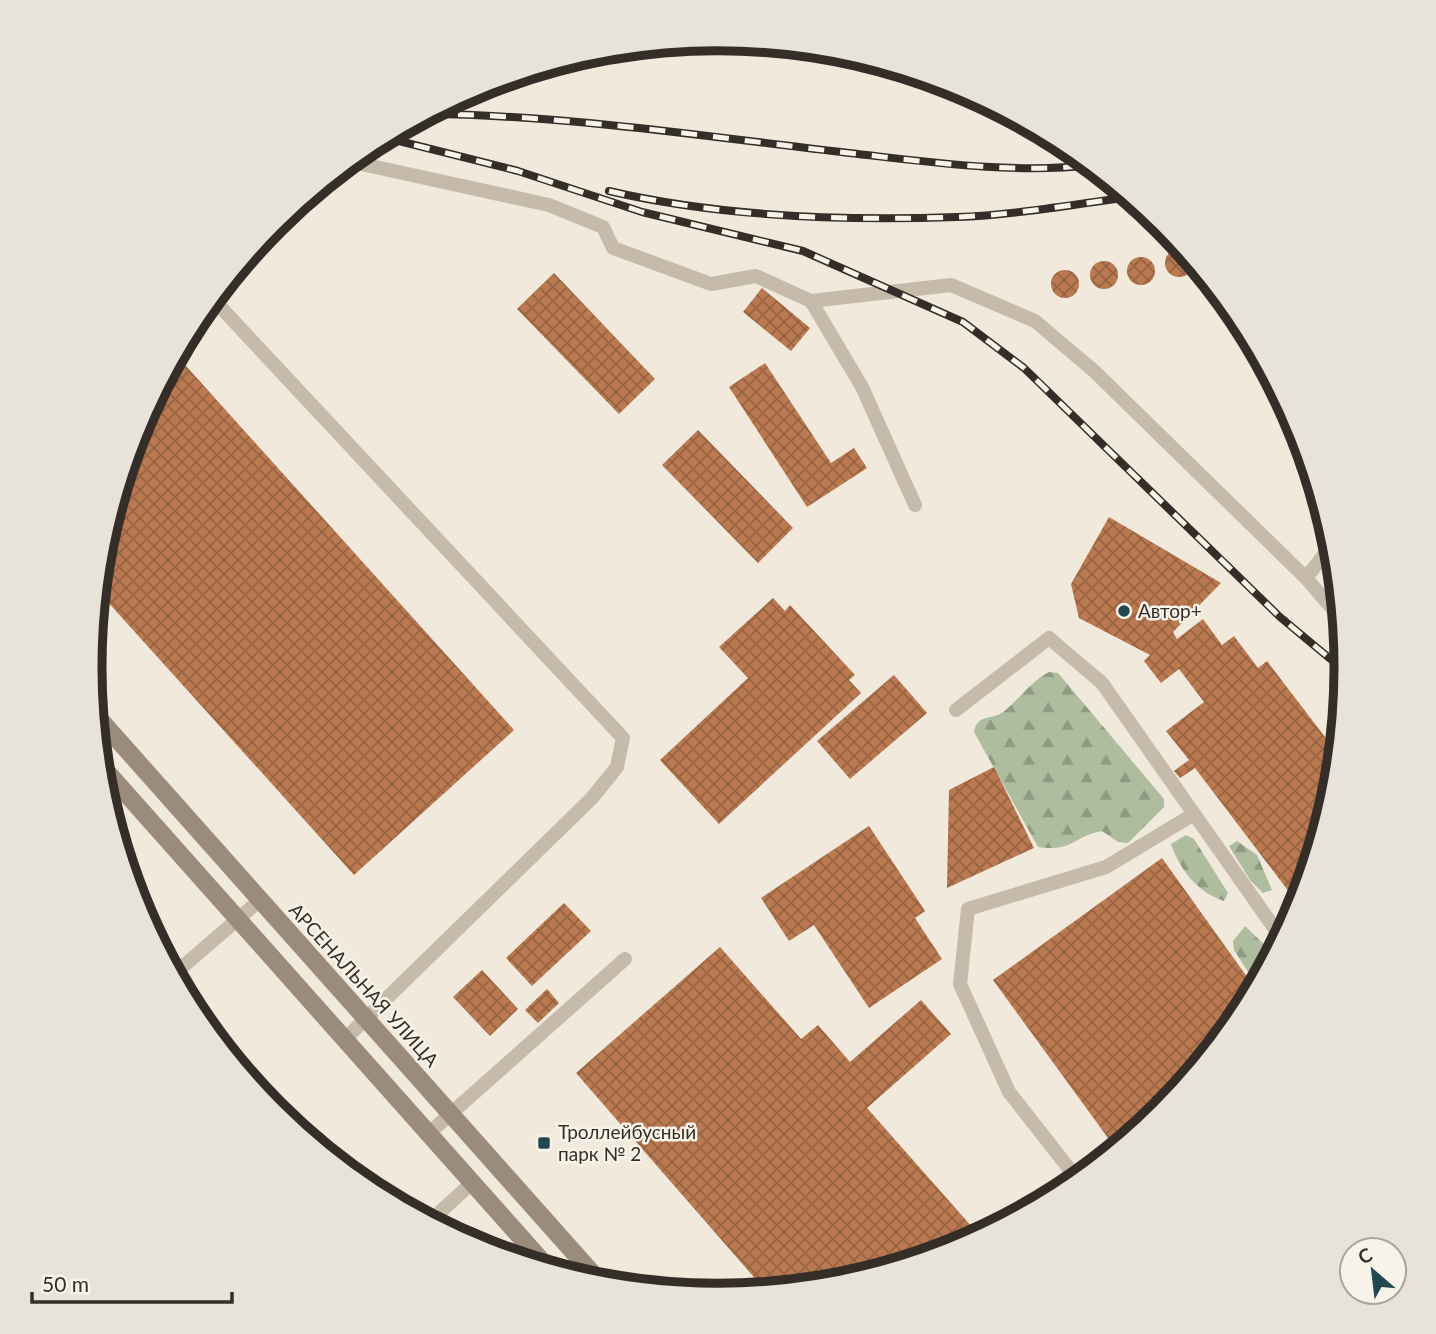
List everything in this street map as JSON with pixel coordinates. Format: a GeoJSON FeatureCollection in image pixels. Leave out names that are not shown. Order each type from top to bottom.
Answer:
{"type":"FeatureCollection","features":[{"type":"Feature","properties":{"kind":"street","name":"АРСЕНАЛЬНАЯ УЛИЦА"},"geometry":{"type":"LineString","coordinates":[[105,725],[588,1269]]}},
{"type":"Feature","properties":{"kind":"street"},"geometry":{"type":"LineString","coordinates":[[112,778],[538,1256]]}},
{"type":"Feature","properties":{"kind":"lane"},"geometry":{"type":"LineString","coordinates":[[362,165],[549,205],[603,227],[613,248],[711,284],[756,276],[811,301],[951,285],[1035,321],[1094,371],[1306,578],[1331,607]]}},
{"type":"Feature","properties":{"kind":"lane"},"geometry":{"type":"LineString","coordinates":[[811,301],[862,387],[915,505]]}},
{"type":"Feature","properties":{"kind":"lane"},"geometry":{"type":"LineString","coordinates":[[219,306],[624,738],[617,766],[592,798],[345,1039]]}},
{"type":"Feature","properties":{"kind":"lane"},"geometry":{"type":"LineString","coordinates":[[1306,578],[1323,555]]}},
{"type":"Feature","properties":{"kind":"lane"},"geometry":{"type":"LineString","coordinates":[[956,710],[1049,638],[1102,683],[1275,930]]}},
{"type":"Feature","properties":{"kind":"lane"},"geometry":{"type":"LineString","coordinates":[[1072,1171],[1009,1092],[960,984],[968,909],[1106,867],[1194,814]]}},
{"type":"Feature","properties":{"kind":"lane"},"geometry":{"type":"LineString","coordinates":[[180,969],[260,900]]}},
{"type":"Feature","properties":{"kind":"lane"},"geometry":{"type":"LineString","coordinates":[[429,1133],[625,959]]}},
{"type":"Feature","properties":{"kind":"lane"},"geometry":{"type":"LineString","coordinates":[[436,1215],[472,1183]]}},
{"type":"Feature","properties":{"kind":"green space"},"geometry":{"type":"Polygon","coordinates":[[[1049,672],[1058,673],[1164,799],[1164,807],[1128,843],[1118,842],[1102,831],[1059,847],[1038,847],[974,732],[978,722],[1003,712],[1049,672]]]}},
{"type":"Feature","properties":{"kind":"green space"},"geometry":{"type":"Polygon","coordinates":[[[1186,835],[1194,839],[1228,893],[1224,901],[1198,886],[1179,863],[1171,844],[1186,835]]]}},
{"type":"Feature","properties":{"kind":"green space"},"geometry":{"type":"Polygon","coordinates":[[[1237,841],[1257,855],[1272,890],[1263,893],[1250,880],[1229,846],[1237,841]]]}},
{"type":"Feature","properties":{"kind":"green space"},"geometry":{"type":"Polygon","coordinates":[[[1245,926],[1267,947],[1251,977],[1234,950],[1233,941],[1245,926]]]}},
{"type":"Feature","properties":{"kind":"building"},"geometry":{"type":"Polygon","coordinates":[[[1172,251],[1189,273],[1179,277],[1169,273],[1165,263],[1172,251]]]}},
{"type":"Feature","properties":{"kind":"building"},"geometry":{"type":"Polygon","coordinates":[[[1141,257],[1151,261],[1155,271],[1151,281],[1141,285],[1131,281],[1127,271],[1131,261],[1141,257]]]}},
{"type":"Feature","properties":{"kind":"building"},"geometry":{"type":"Polygon","coordinates":[[[1104,261],[1114,265],[1118,275],[1114,285],[1104,289],[1094,285],[1090,275],[1094,265],[1104,261]]]}},
{"type":"Feature","properties":{"kind":"building"},"geometry":{"type":"Polygon","coordinates":[[[1065,270],[1075,274],[1079,284],[1075,294],[1065,298],[1055,294],[1051,284],[1055,274],[1065,270]]]}},
{"type":"Feature","properties":{"kind":"building"},"geometry":{"type":"Polygon","coordinates":[[[554,273],[655,379],[619,414],[517,309],[554,273]]]}},
{"type":"Feature","properties":{"kind":"building"},"geometry":{"type":"Polygon","coordinates":[[[762,288],[810,328],[791,351],[743,312],[762,288]]]}},
{"type":"Feature","properties":{"kind":"building"},"geometry":{"type":"Polygon","coordinates":[[[182,362],[514,730],[354,875],[106,600],[114,547],[134,469],[165,394],[182,362]]]}},
{"type":"Feature","properties":{"kind":"building"},"geometry":{"type":"Polygon","coordinates":[[[765,363],[831,463],[854,448],[867,468],[807,507],[729,387],[765,363]]]}},
{"type":"Feature","properties":{"kind":"building"},"geometry":{"type":"Polygon","coordinates":[[[698,430],[793,528],[758,563],[662,465],[698,430]]]}},
{"type":"Feature","properties":{"kind":"building"},"geometry":{"type":"Polygon","coordinates":[[[1109,517],[1221,583],[1173,632],[1177,639],[1203,619],[1222,645],[1234,636],[1258,668],[1267,661],[1329,743],[1313,826],[1291,894],[1195,768],[1180,778],[1174,771],[1189,760],[1166,731],[1204,702],[1179,669],[1161,683],[1144,661],[1150,655],[1079,618],[1071,584],[1109,517]]]}},
{"type":"Feature","properties":{"kind":"building"},"geometry":{"type":"Polygon","coordinates":[[[773,598],[785,611],[790,605],[855,675],[849,680],[861,693],[719,824],[660,760],[748,678],[719,647],[773,598]]]}},
{"type":"Feature","properties":{"kind":"building"},"geometry":{"type":"Polygon","coordinates":[[[894,675],[927,713],[850,779],[817,741],[894,675]]]}},
{"type":"Feature","properties":{"kind":"building"},"geometry":{"type":"Polygon","coordinates":[[[994,767],[1034,848],[947,888],[949,790],[994,767]]]}},
{"type":"Feature","properties":{"kind":"building"},"geometry":{"type":"Polygon","coordinates":[[[869,826],[925,911],[915,918],[942,959],[869,1008],[814,925],[789,941],[761,898],[869,826]]]}},
{"type":"Feature","properties":{"kind":"building"},"geometry":{"type":"Polygon","coordinates":[[[1162,858],[1249,980],[1207,1042],[1181,1073],[1154,1103],[1110,1141],[993,980],[1162,858]]]}},
{"type":"Feature","properties":{"kind":"building"},"geometry":{"type":"Polygon","coordinates":[[[564,903],[591,931],[532,986],[506,958],[564,903]]]}},
{"type":"Feature","properties":{"kind":"building"},"geometry":{"type":"Polygon","coordinates":[[[720,947],[801,1039],[818,1025],[850,1062],[921,1000],[951,1034],[867,1108],[973,1228],[916,1251],[877,1262],[798,1278],[758,1282],[576,1073],[720,947]]]}},
{"type":"Feature","properties":{"kind":"building"},"geometry":{"type":"Polygon","coordinates":[[[482,970],[518,1009],[490,1036],[453,997],[482,970]]]}},
{"type":"Feature","properties":{"kind":"building"},"geometry":{"type":"Polygon","coordinates":[[[547,989],[559,1003],[538,1023],[525,1010],[547,989]]]}},
{"type":"Feature","properties":{"kind":"railway"},"geometry":{"type":"LineString","coordinates":[[444,114],[585,123],[971,166],[1076,166]]}},
{"type":"Feature","properties":{"kind":"railway"},"geometry":{"type":"LineString","coordinates":[[398,141],[518,171],[642,212],[803,251],[963,322],[1024,368],[1280,617],[1334,662]]}},
{"type":"Feature","properties":{"kind":"railway"},"geometry":{"type":"LineString","coordinates":[[609,191],[651,200],[738,212],[870,218],[979,216],[1118,199]]}},
{"type":"Feature","properties":{"kind":"place","name":"Автор+"},"geometry":{"type":"Point","coordinates":[1124,611]}},
{"type":"Feature","properties":{"kind":"place","name":"Троллейбусный парк № 2"},"geometry":{"type":"Point","coordinates":[544,1143]}}]}
